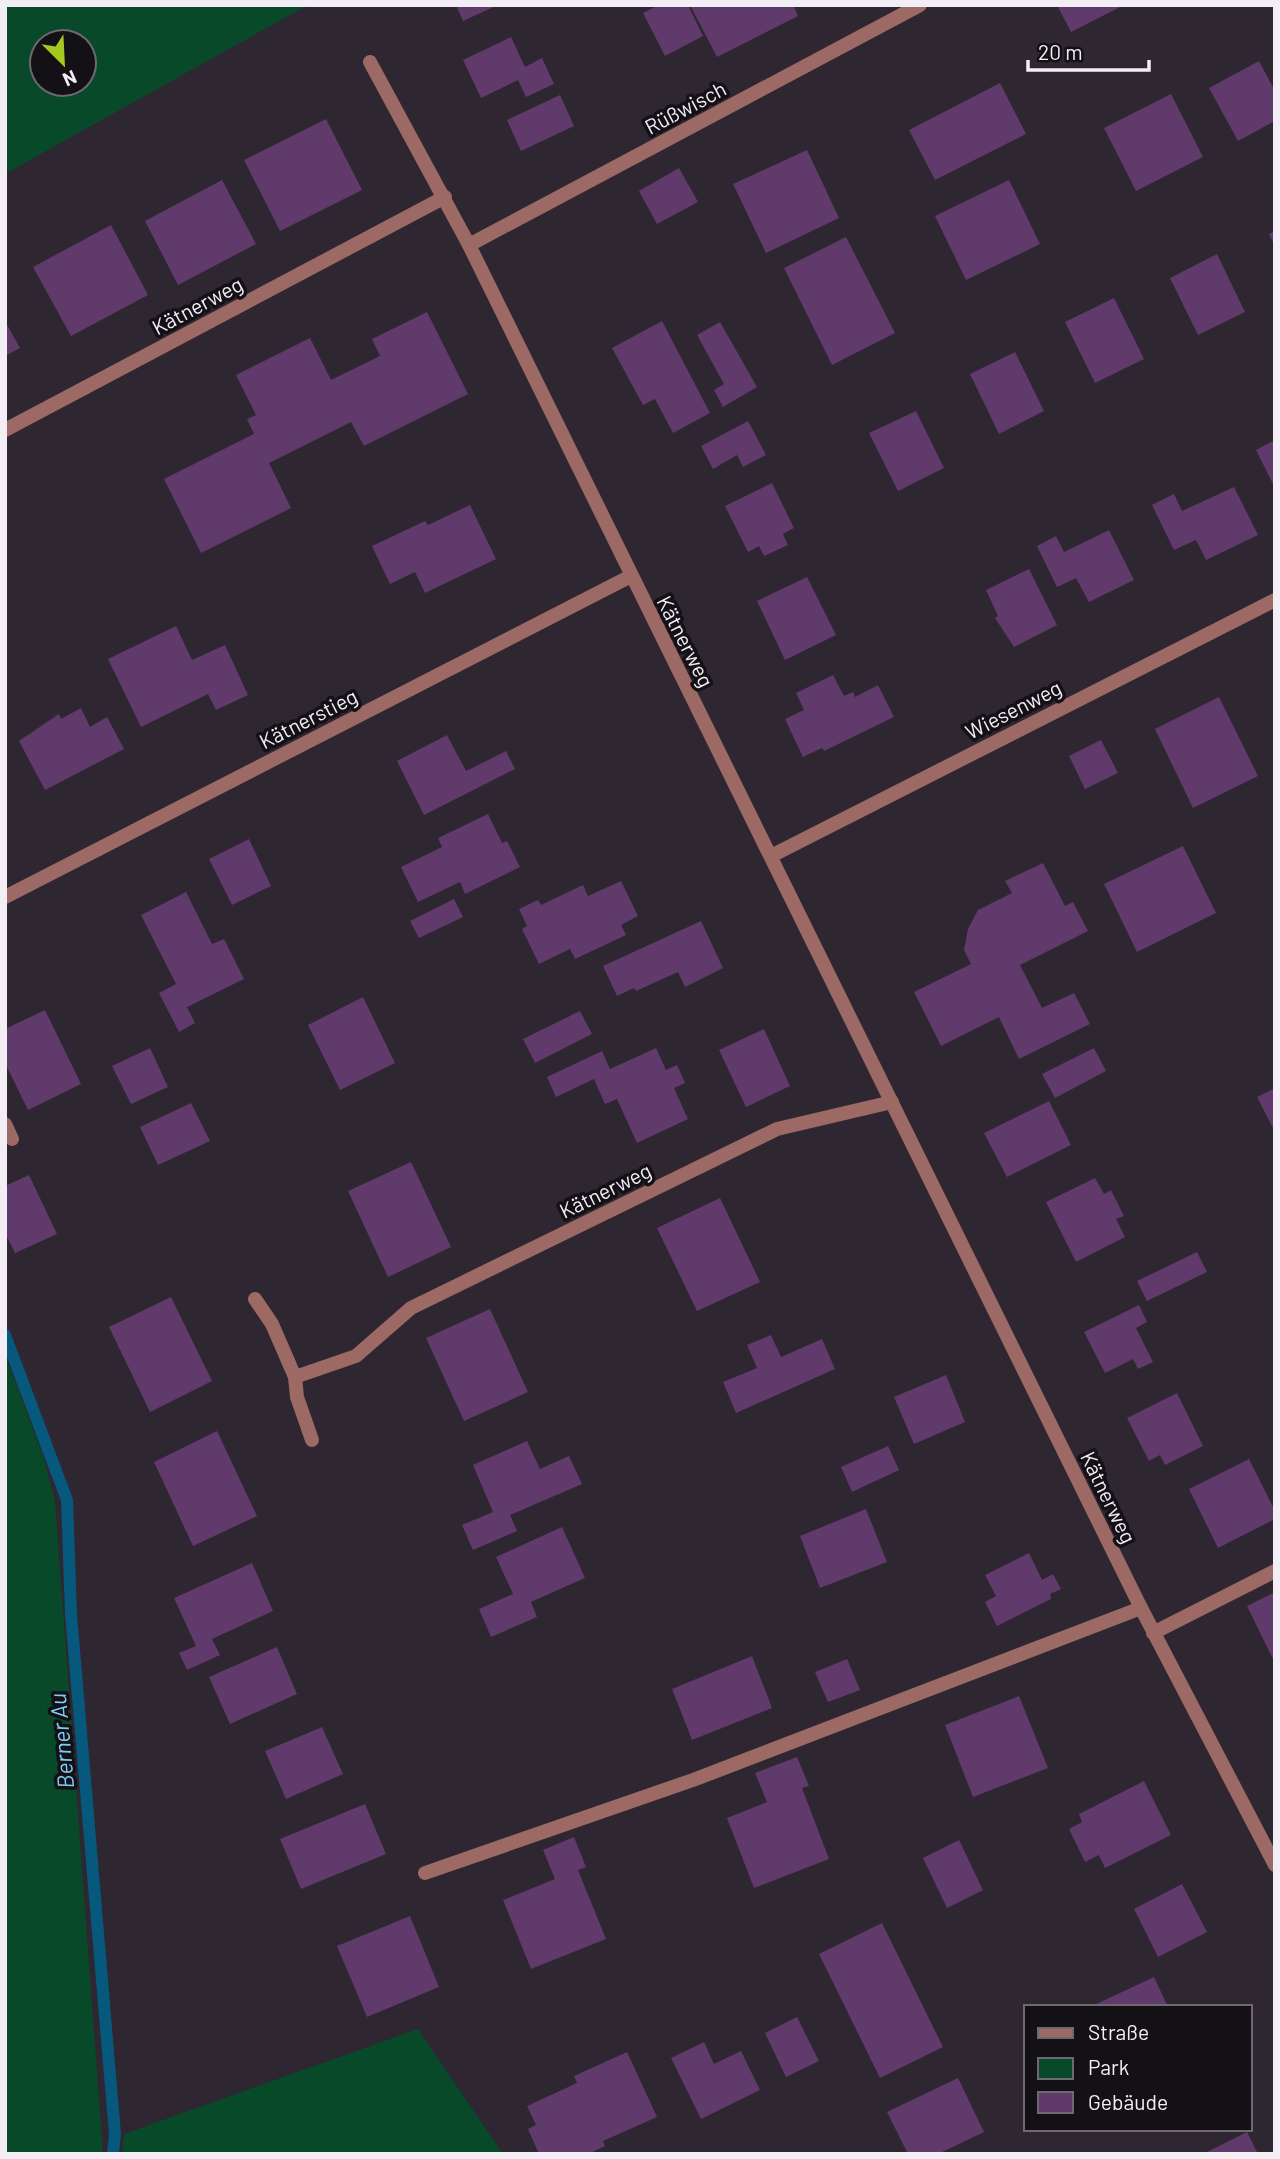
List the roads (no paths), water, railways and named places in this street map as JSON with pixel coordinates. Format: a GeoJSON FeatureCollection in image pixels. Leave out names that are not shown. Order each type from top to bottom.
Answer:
{"type":"FeatureCollection","features":[{"type":"Feature","properties":{"kind":"street","name":"Rüßwisch"},"geometry":{"type":"LineString","coordinates":[[469,245],[920,5]]}},
{"type":"Feature","properties":{"kind":"street","name":"Kätnerweg"},"geometry":{"type":"LineString","coordinates":[[369,62],[445,197],[1153,1633],[1275,1865]]}},
{"type":"Feature","properties":{"kind":"street","name":"Kätnerweg"},"geometry":{"type":"LineString","coordinates":[[5,430],[445,197]]}},
{"type":"Feature","properties":{"kind":"street","name":"Kätnerstieg"},"geometry":{"type":"LineString","coordinates":[[5,897],[631,576]]}},
{"type":"Feature","properties":{"kind":"street","name":"Wiesenweg"},"geometry":{"type":"LineString","coordinates":[[771,856],[1275,600]]}},
{"type":"Feature","properties":{"kind":"street","name":"Kätnerweg"},"geometry":{"type":"LineString","coordinates":[[295,1377],[356,1356],[411,1308],[778,1129],[892,1102]]}},
{"type":"Feature","properties":{"kind":"street"},"geometry":{"type":"LineString","coordinates":[[5,1124],[12,1139]]}},
{"type":"Feature","properties":{"kind":"street"},"geometry":{"type":"LineString","coordinates":[[255,1299],[272,1324],[295,1377],[297,1397],[312,1440]]}},
{"type":"Feature","properties":{"kind":"street"},"geometry":{"type":"LineString","coordinates":[[1153,1633],[1275,1571]]}},
{"type":"Feature","properties":{"kind":"street"},"geometry":{"type":"LineString","coordinates":[[425,1873],[693,1780],[1141,1608]]}},
{"type":"Feature","properties":{"kind":"waterway","name":"Berner Au"},"geometry":{"type":"LineString","coordinates":[[5,1335],[67,1500],[71,1614],[115,2134],[113,2154]]}}]}
